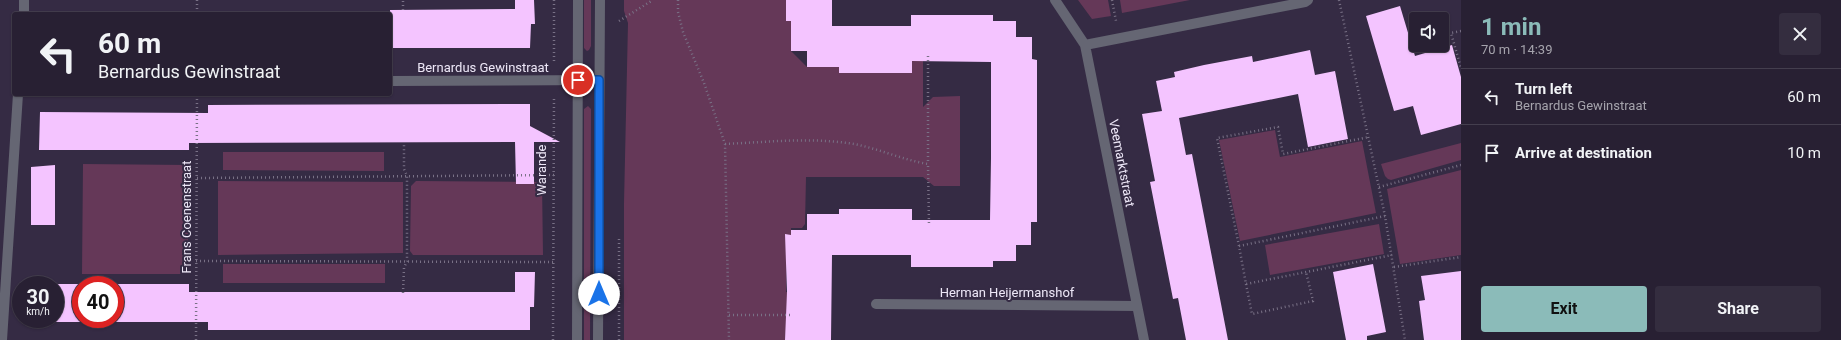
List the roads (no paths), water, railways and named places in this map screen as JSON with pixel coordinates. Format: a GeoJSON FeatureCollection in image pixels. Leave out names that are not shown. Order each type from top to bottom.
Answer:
{"type":"FeatureCollection","features":[{"type":"Feature","properties":{"kind":"street"},"geometry":{"type":"LineString","coordinates":[[24,0],[24,12]]}},
{"type":"Feature","properties":{"kind":"street"},"geometry":{"type":"LineString","coordinates":[[577,340],[578,0]]}},
{"type":"Feature","properties":{"kind":"street"},"geometry":{"type":"LineString","coordinates":[[598,340],[600,0]]}},
{"type":"Feature","properties":{"kind":"street","name":"Veemarktstraat"},"geometry":{"type":"LineString","coordinates":[[1055,0],[1085,45],[1144,340]]}},
{"type":"Feature","properties":{"kind":"street"},"geometry":{"type":"LineString","coordinates":[[1085,45],[1305,2],[1308,0]]}},
{"type":"Feature","properties":{"kind":"street","name":"Bernardus Gewinstraat"},"geometry":{"type":"LineString","coordinates":[[392,81],[599,80]]}},
{"type":"Feature","properties":{"kind":"street"},"geometry":{"type":"LineString","coordinates":[[2,340],[18,96]]}},
{"type":"Feature","properties":{"kind":"street","name":"Herman Heijermanshof"},"geometry":{"type":"LineString","coordinates":[[876,304],[1137,306]]}}]}
